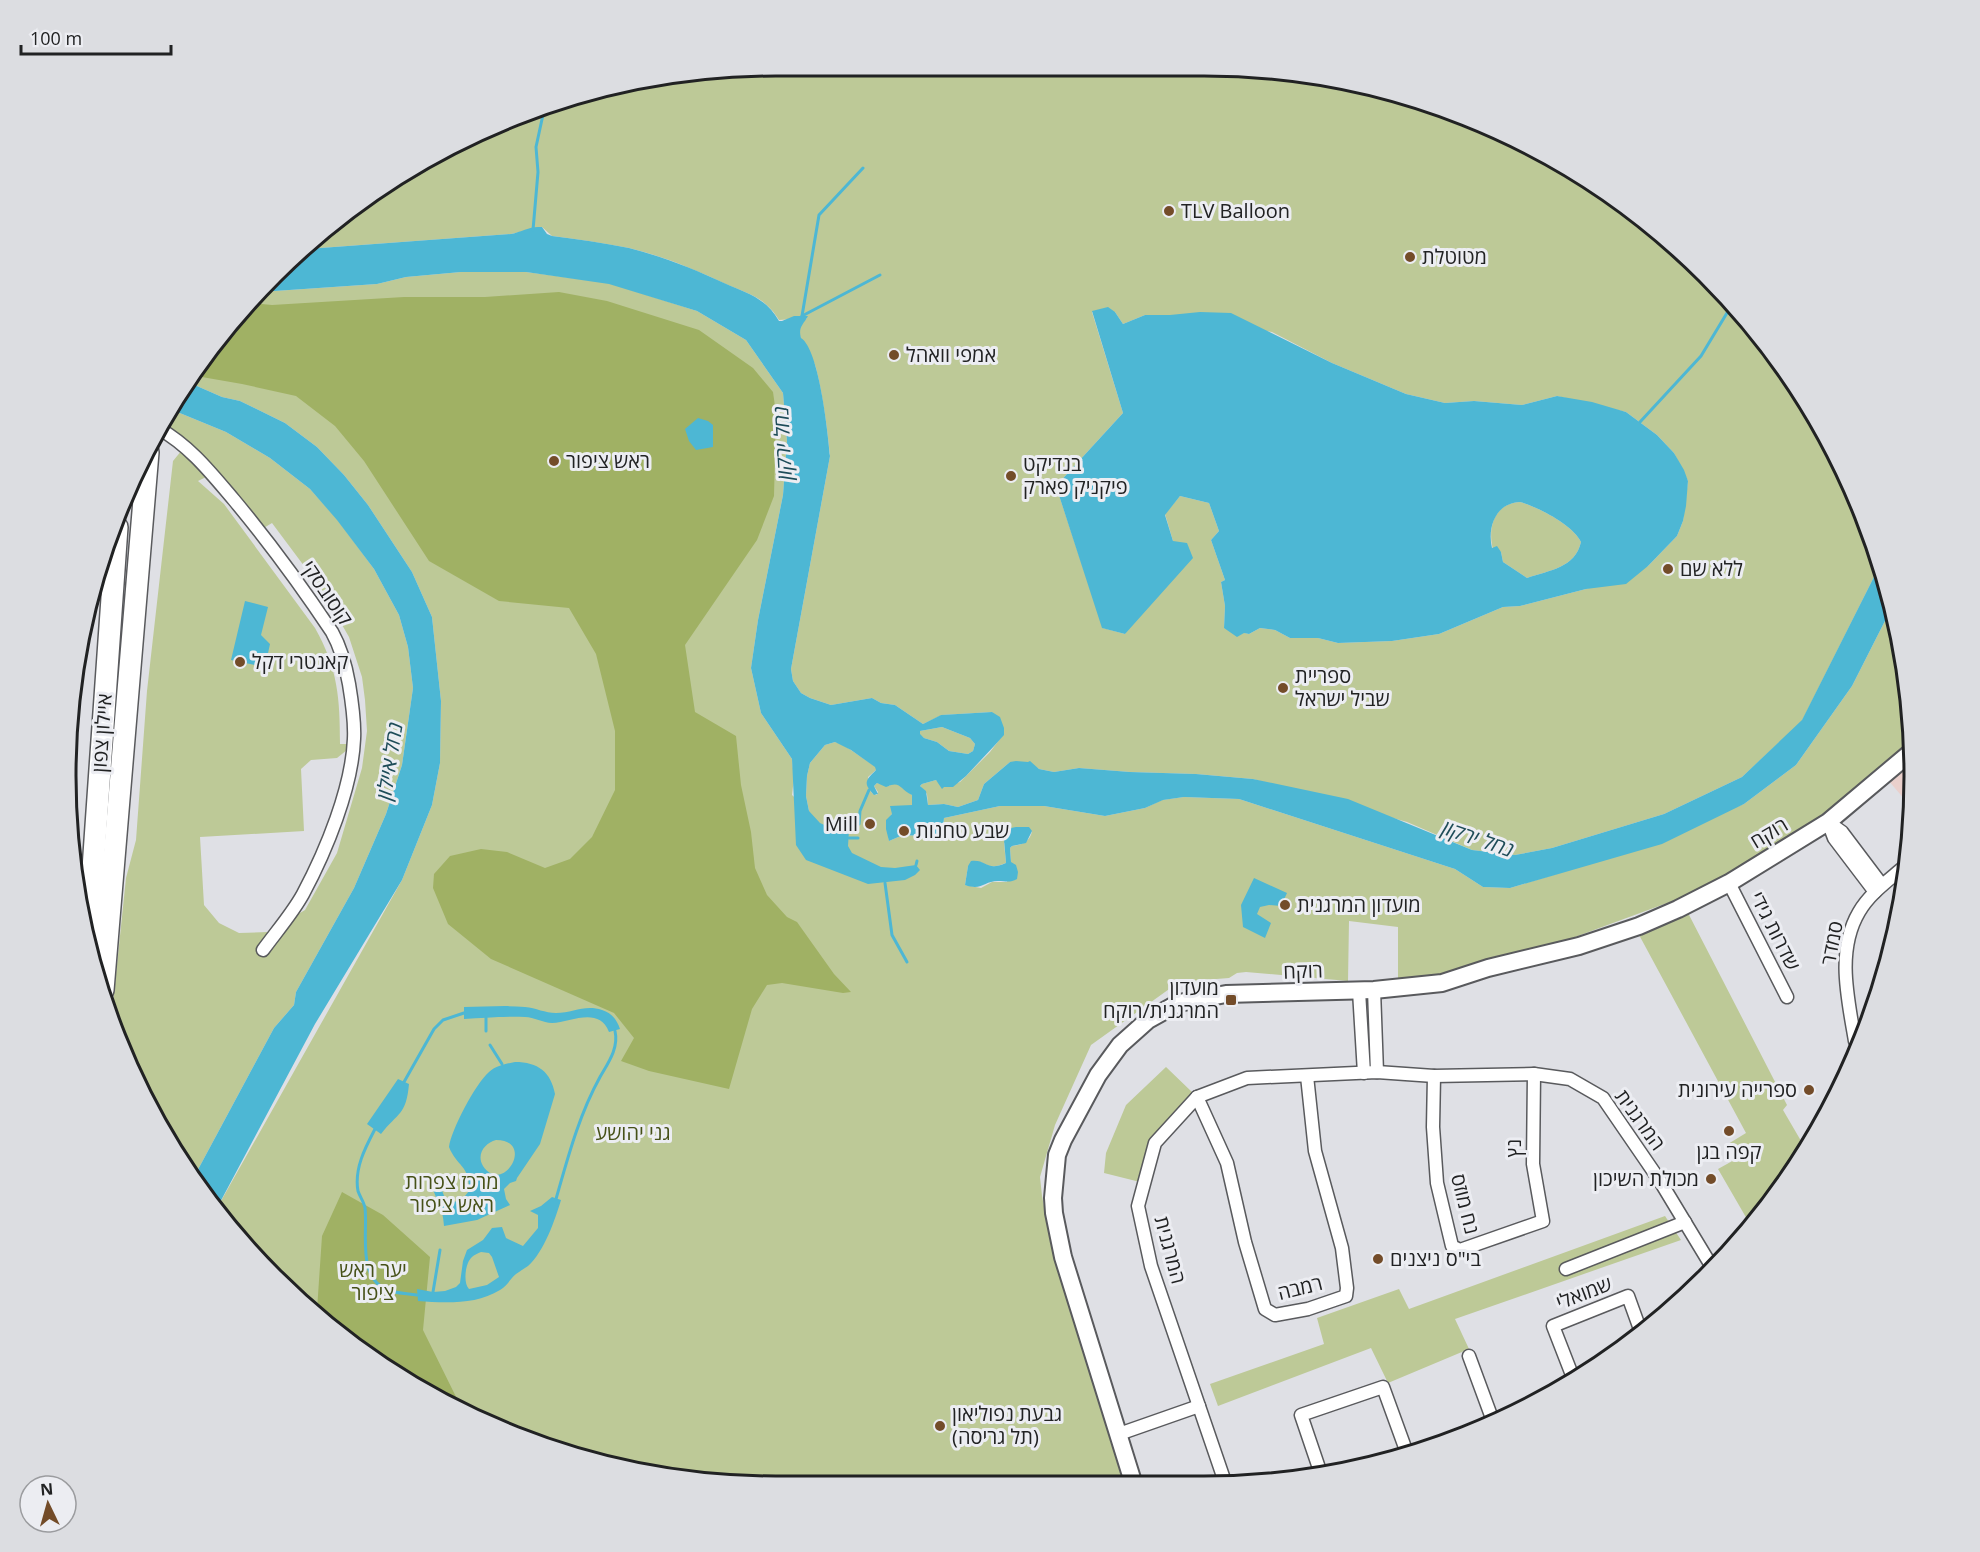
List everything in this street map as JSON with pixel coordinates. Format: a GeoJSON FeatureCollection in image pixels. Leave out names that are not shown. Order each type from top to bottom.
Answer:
{"type":"FeatureCollection","features":[{"type":"Feature","properties":{"kind":"highway"},"geometry":{"type":"LineString","coordinates":[[104,971],[147,471]]}},
{"type":"Feature","properties":{"kind":"highway","name":"איילון צפון"},"geometry":{"type":"LineString","coordinates":[[90,912],[116,547]]}},
{"type":"Feature","properties":{"kind":"highway"},"geometry":{"type":"LineString","coordinates":[[102,964],[109,908]]}},
{"type":"Feature","properties":{"kind":"street","name":"קוסובסקי"},"geometry":{"type":"LineString","coordinates":[[166,433],[200,460],[259,531],[332,632],[347,674],[354,736],[351,762],[333,829],[303,895],[263,950]]}},
{"type":"Feature","properties":{"kind":"street","name":"רוקח"},"geometry":{"type":"LineString","coordinates":[[1131,1476],[1063,1257],[1054,1213],[1053,1179],[1057,1155],[1075,1116],[1098,1075],[1120,1045],[1148,1020],[1174,1005],[1226,994],[1366,991],[1442,983],[1488,968],[1579,946],[1659,918],[1729,883],[1828,822],[1903,759]]}},
{"type":"Feature","properties":{"kind":"street"},"geometry":{"type":"LineString","coordinates":[[1828,822],[1834,838],[1879,889]]}},
{"type":"Feature","properties":{"kind":"street","name":"סמדר"},"geometry":{"type":"LineString","coordinates":[[1854,1034],[1845,980],[1850,933],[1859,912],[1897,873]]}},
{"type":"Feature","properties":{"kind":"street","name":"שדרות גידי"},"geometry":{"type":"LineString","coordinates":[[1729,883],[1787,997]]}},
{"type":"Feature","properties":{"kind":"street"},"geometry":{"type":"LineString","coordinates":[[1366,991],[1377,1072]]}},
{"type":"Feature","properties":{"kind":"street"},"geometry":{"type":"LineString","coordinates":[[1364,1073],[1366,991]]}},
{"type":"Feature","properties":{"kind":"street","name":"המרגנית"},"geometry":{"type":"LineString","coordinates":[[1223,1475],[1151,1266],[1138,1206],[1155,1143],[1197,1097],[1247,1078],[1377,1072],[1434,1076],[1534,1074],[1570,1078],[1603,1098],[1660,1180],[1708,1261]]}},
{"type":"Feature","properties":{"kind":"street","name":"נץ"},"geometry":{"type":"LineString","coordinates":[[1534,1074],[1533,1164],[1543,1221]]}},
{"type":"Feature","properties":{"kind":"street","name":"רמבה"},"geometry":{"type":"LineString","coordinates":[[1197,1097],[1227,1163],[1245,1242],[1265,1309],[1275,1315],[1308,1309],[1346,1296],[1347,1288],[1342,1248],[1315,1151],[1307,1076]]}},
{"type":"Feature","properties":{"kind":"street","name":"נח מוזס"},"geometry":{"type":"LineString","coordinates":[[1434,1076],[1433,1126],[1437,1183],[1452,1245],[1460,1250],[1543,1221]]}},
{"type":"Feature","properties":{"kind":"street"},"geometry":{"type":"LineString","coordinates":[[1566,1269],[1685,1222]]}},
{"type":"Feature","properties":{"kind":"street","name":"שמואלי"},"geometry":{"type":"LineString","coordinates":[[1571,1372],[1553,1326],[1628,1296],[1638,1324]]}},
{"type":"Feature","properties":{"kind":"street"},"geometry":{"type":"LineString","coordinates":[[1469,1356],[1489,1414]]}},
{"type":"Feature","properties":{"kind":"street"},"geometry":{"type":"LineString","coordinates":[[1318,1466],[1301,1415],[1383,1387],[1404,1446]]}},
{"type":"Feature","properties":{"kind":"street"},"geometry":{"type":"LineString","coordinates":[[1119,1434],[1199,1406]]}},
{"type":"Feature","properties":{"kind":"shaded area"},"geometry":{"type":"Polygon","coordinates":[[[1904,766],[1903,798],[1888,780],[1904,766]]]}},
{"type":"Feature","properties":{"kind":"green space"},"geometry":{"type":"Polygon","coordinates":[[[776,77],[1250,78],[1295,82],[1385,100],[1472,130],[1554,170],[1593,194],[1630,221],[1699,281],[1759,350],[1786,387],[1810,426],[1850,508],[1874,577],[1802,721],[1742,777],[1664,814],[1552,848],[1515,855],[1472,850],[1407,822],[1253,779],[1079,768],[1054,772],[1039,769],[1028,762],[1010,762],[984,784],[978,800],[958,807],[944,804],[928,805],[927,794],[920,786],[922,784],[936,780],[944,787],[960,782],[990,752],[1003,735],[992,712],[942,715],[923,724],[895,705],[881,703],[872,698],[831,705],[801,693],[793,681],[791,669],[830,456],[825,411],[816,368],[799,329],[807,318],[779,320],[763,302],[756,298],[704,274],[654,255],[629,248],[552,236],[542,227],[511,234],[317,248],[387,194],[426,170],[508,130],[595,100],[685,82],[776,77]],[[1092,312],[1123,413],[1056,486],[1103,628],[1125,634],[1173,541],[1165,514],[1180,496],[1209,503],[1219,531],[1211,540],[1225,580],[1221,582],[1225,606],[1224,628],[1249,634],[1260,628],[1275,630],[1290,638],[1318,638],[1338,643],[1392,641],[1439,634],[1503,607],[1520,606],[1586,589],[1648,566],[1677,536],[1683,521],[1688,481],[1674,453],[1657,435],[1626,412],[1557,396],[1522,405],[1474,401],[1445,403],[1406,394],[1332,363],[1272,332],[1170,315],[1145,315],[1123,324],[1115,312],[1092,312]]]}},
{"type":"Feature","properties":{"kind":"green space","name":"גני יהושע"},"geometry":{"type":"Polygon","coordinates":[[[461,272],[526,272],[609,283],[697,311],[746,340],[783,393],[787,441],[783,495],[758,620],[751,668],[761,713],[792,759],[794,778],[792,795],[809,811],[806,796],[810,763],[825,745],[835,742],[842,744],[876,767],[876,770],[868,777],[872,793],[877,795],[878,792],[874,786],[877,783],[889,786],[893,783],[899,784],[912,795],[912,805],[892,814],[887,821],[889,841],[903,835],[942,837],[944,818],[1000,806],[1044,806],[1105,816],[1145,808],[1162,800],[1184,797],[1239,799],[1455,869],[1483,887],[1510,888],[1576,868],[1744,804],[1796,765],[1852,686],[1886,620],[1898,685],[1903,748],[1812,827],[1726,877],[1678,899],[1575,937],[1490,966],[1462,969],[1398,983],[1398,927],[1349,921],[1348,981],[1246,972],[1237,973],[1229,978],[1179,982],[1091,1045],[1055,1125],[1040,1177],[1054,1258],[1121,1476],[730,1474],[685,1470],[595,1452],[508,1422],[426,1382],[387,1358],[350,1331],[281,1271],[221,1202],[402,880],[432,805],[440,763],[441,701],[432,617],[412,572],[368,505],[317,447],[285,423],[240,401],[222,397],[195,385],[221,350],[272,291],[377,284],[406,277],[461,272]],[[1032,831],[1004,843],[1006,863],[993,866],[981,862],[968,866],[965,885],[981,888],[992,882],[1007,882],[1011,862],[1010,848],[1029,838],[1032,831]]]}},
{"type":"Feature","properties":{"kind":"green space"},"geometry":{"type":"Polygon","coordinates":[[[559,292],[607,301],[699,330],[753,368],[773,392],[776,413],[774,496],[757,540],[685,645],[695,712],[736,736],[741,785],[751,832],[755,868],[767,895],[787,917],[797,922],[834,974],[851,992],[843,993],[782,983],[767,985],[752,1009],[729,1089],[649,1071],[621,1061],[634,1038],[614,1013],[491,959],[448,924],[433,888],[434,874],[450,856],[481,849],[507,852],[545,868],[570,859],[592,837],[615,790],[615,731],[596,654],[569,608],[499,601],[429,561],[364,461],[335,426],[296,396],[201,377],[260,304],[404,297],[485,297],[559,292]]]}},
{"type":"Feature","properties":{"kind":"green space"},"geometry":{"type":"Polygon","coordinates":[[[178,412],[226,432],[270,458],[310,489],[337,519],[374,569],[399,615],[408,647],[413,688],[402,765],[386,814],[354,888],[296,992],[294,1005],[274,1028],[198,1170],[170,1126],[149,1085],[130,1044],[113,999],[126,878],[136,840],[147,691],[173,461],[182,450],[208,476],[198,481],[224,504],[315,628],[329,657],[336,684],[340,744],[349,744],[347,750],[337,758],[311,760],[301,769],[304,831],[200,837],[204,905],[219,923],[239,933],[268,932],[305,910],[337,853],[362,768],[367,731],[362,677],[349,637],[322,590],[272,523],[262,529],[202,455],[169,427],[178,412]]]}},
{"type":"Feature","properties":{"kind":"green space"},"geometry":{"type":"Polygon","coordinates":[[[1520,502],[1554,518],[1571,529],[1577,536],[1581,542],[1578,551],[1567,563],[1527,578],[1503,562],[1501,552],[1493,549],[1492,525],[1504,507],[1520,502]]]}},
{"type":"Feature","properties":{"kind":"green space"},"geometry":{"type":"Polygon","coordinates":[[[942,727],[970,738],[975,744],[973,751],[968,754],[949,751],[937,742],[919,734],[920,731],[942,727]]]}},
{"type":"Feature","properties":{"kind":"green space"},"geometry":{"type":"Polygon","coordinates":[[[1687,911],[1787,1105],[1783,1110],[1801,1141],[1786,1165],[1746,1218],[1718,1169],[1736,1159],[1728,1144],[1746,1133],[1638,933],[1687,911]]]}},
{"type":"Feature","properties":{"kind":"green space"},"geometry":{"type":"Polygon","coordinates":[[[1166,1067],[1193,1093],[1149,1140],[1140,1182],[1104,1173],[1106,1153],[1126,1105],[1166,1067]]]}},
{"type":"Feature","properties":{"kind":"green space","name":"יער ראש ציפור"},"geometry":{"type":"Polygon","coordinates":[[[342,1192],[383,1215],[430,1257],[423,1330],[456,1398],[387,1358],[317,1304],[322,1236],[342,1192]]]}},
{"type":"Feature","properties":{"kind":"green space"},"geometry":{"type":"Polygon","coordinates":[[[1665,1216],[1681,1240],[1455,1319],[1469,1349],[1388,1383],[1371,1348],[1218,1406],[1210,1384],[1324,1344],[1317,1318],[1399,1289],[1409,1309],[1665,1216]]]}},
{"type":"Feature","properties":{"kind":"water"},"geometry":{"type":"Polygon","coordinates":[[[542,227],[547,234],[552,236],[629,248],[677,263],[755,297],[774,313],[779,321],[794,316],[808,316],[801,326],[800,334],[813,358],[818,374],[830,456],[791,669],[793,681],[801,693],[831,705],[872,698],[881,703],[895,705],[923,724],[941,715],[992,712],[1000,717],[1004,735],[966,776],[953,787],[942,789],[936,780],[920,786],[926,791],[928,805],[944,804],[958,807],[978,800],[984,784],[1010,762],[1030,761],[1039,769],[1054,772],[1079,768],[1253,779],[1348,799],[1472,850],[1515,855],[1552,848],[1664,814],[1742,777],[1802,720],[1874,577],[1886,620],[1852,686],[1796,765],[1744,804],[1662,844],[1510,888],[1483,887],[1455,869],[1239,799],[1184,797],[1163,800],[1145,808],[1105,816],[1044,806],[1000,806],[944,818],[942,837],[903,835],[889,841],[886,820],[892,814],[890,806],[912,805],[912,795],[895,784],[886,787],[877,783],[874,786],[878,794],[874,795],[868,788],[867,782],[876,770],[875,767],[835,742],[825,745],[810,763],[806,796],[809,811],[820,823],[831,828],[849,830],[848,846],[852,853],[881,867],[916,865],[920,870],[905,880],[868,884],[806,860],[796,845],[792,759],[761,713],[751,668],[758,620],[783,495],[787,441],[783,393],[746,340],[697,311],[609,284],[526,272],[461,272],[406,277],[377,284],[272,291],[317,248],[511,234],[542,227]],[[942,727],[920,731],[924,738],[937,742],[949,751],[968,754],[973,751],[975,744],[970,738],[942,727]]]}},
{"type":"Feature","properties":{"kind":"water"},"geometry":{"type":"Polygon","coordinates":[[[1108,307],[1115,312],[1123,324],[1145,315],[1231,313],[1332,363],[1406,394],[1445,403],[1474,401],[1522,405],[1557,396],[1592,402],[1626,412],[1657,435],[1674,453],[1684,470],[1688,481],[1683,521],[1677,536],[1648,566],[1626,584],[1586,589],[1520,606],[1503,607],[1439,634],[1392,641],[1338,643],[1318,638],[1290,638],[1275,630],[1260,628],[1237,637],[1224,628],[1225,606],[1221,582],[1225,580],[1211,540],[1219,531],[1209,503],[1180,496],[1165,515],[1173,541],[1187,543],[1193,558],[1125,634],[1102,628],[1056,486],[1123,413],[1092,311],[1108,307]],[[1512,503],[1499,511],[1492,524],[1491,540],[1492,548],[1497,546],[1501,552],[1503,562],[1527,578],[1567,563],[1578,551],[1581,542],[1563,523],[1527,504],[1512,503]]]}},
{"type":"Feature","properties":{"kind":"water"},"geometry":{"type":"Polygon","coordinates":[[[195,385],[222,397],[240,401],[285,423],[317,447],[368,505],[412,572],[432,617],[441,701],[440,763],[432,805],[402,880],[315,1024],[221,1201],[198,1170],[274,1028],[294,1005],[296,992],[354,888],[386,814],[402,765],[413,688],[408,647],[399,615],[374,569],[310,489],[270,458],[226,432],[178,412],[195,385]]]}},
{"type":"Feature","properties":{"kind":"water"},"geometry":{"type":"Polygon","coordinates":[[[698,418],[713,425],[713,447],[696,450],[689,441],[685,429],[698,418]]]}},
{"type":"Feature","properties":{"kind":"water"},"geometry":{"type":"Polygon","coordinates":[[[245,601],[268,607],[261,635],[270,644],[265,667],[231,660],[245,601]]]}},
{"type":"Feature","properties":{"kind":"water"},"geometry":{"type":"Polygon","coordinates":[[[1029,827],[1032,831],[1026,843],[1010,848],[1011,862],[1016,865],[1018,872],[1017,879],[993,881],[975,887],[965,885],[971,861],[990,866],[1006,863],[1004,840],[1011,828],[1029,827]]]}},
{"type":"Feature","properties":{"kind":"water"},"geometry":{"type":"Polygon","coordinates":[[[1254,878],[1287,893],[1281,906],[1260,907],[1257,914],[1271,923],[1265,938],[1243,927],[1241,905],[1254,878]]]}},
{"type":"Feature","properties":{"kind":"water"},"geometry":{"type":"Polygon","coordinates":[[[517,1006],[556,1013],[596,1008],[611,1015],[620,1029],[609,1032],[599,1019],[592,1017],[552,1023],[525,1017],[464,1019],[464,1007],[517,1006]]]}},
{"type":"Feature","properties":{"kind":"water"},"geometry":{"type":"Polygon","coordinates":[[[515,1062],[537,1066],[547,1074],[553,1086],[555,1094],[540,1144],[516,1181],[504,1189],[510,1205],[477,1220],[444,1226],[441,1208],[431,1183],[433,1180],[438,1180],[446,1201],[459,1200],[469,1191],[465,1171],[449,1147],[454,1130],[465,1107],[489,1072],[502,1065],[515,1062]],[[496,1140],[488,1144],[481,1153],[483,1166],[491,1173],[499,1175],[512,1164],[515,1156],[514,1148],[508,1142],[496,1140]]]}},
{"type":"Feature","properties":{"kind":"water"},"geometry":{"type":"Polygon","coordinates":[[[398,1079],[409,1084],[406,1102],[400,1113],[381,1134],[367,1124],[398,1079]]]}},
{"type":"Feature","properties":{"kind":"water"},"geometry":{"type":"Polygon","coordinates":[[[552,1197],[561,1200],[539,1253],[528,1266],[502,1288],[491,1295],[470,1301],[418,1301],[417,1289],[433,1292],[456,1287],[460,1283],[467,1250],[483,1240],[492,1228],[502,1227],[506,1238],[523,1246],[538,1228],[538,1215],[530,1211],[552,1197]],[[481,1252],[470,1260],[465,1278],[469,1289],[487,1285],[499,1277],[489,1253],[481,1252]]]}},
{"type":"Feature","properties":{"kind":"waterway"},"geometry":{"type":"LineString","coordinates":[[533,230],[538,172],[536,147],[542,117]]}},
{"type":"Feature","properties":{"kind":"waterway"},"geometry":{"type":"LineString","coordinates":[[802,316],[819,215],[863,168]]}},
{"type":"Feature","properties":{"kind":"waterway"},"geometry":{"type":"LineString","coordinates":[[802,316],[880,275]]}},
{"type":"Feature","properties":{"kind":"waterway"},"geometry":{"type":"LineString","coordinates":[[1640,422],[1701,356],[1727,312]]}},
{"type":"Feature","properties":{"kind":"waterway"},"geometry":{"type":"LineString","coordinates":[[849,830],[859,824],[860,811],[869,790]]}},
{"type":"Feature","properties":{"kind":"waterway"},"geometry":{"type":"LineString","coordinates":[[849,838],[858,838]]}},
{"type":"Feature","properties":{"kind":"waterway"},"geometry":{"type":"LineString","coordinates":[[916,865],[917,861]]}},
{"type":"Feature","properties":{"kind":"waterway"},"geometry":{"type":"LineString","coordinates":[[885,883],[892,935],[907,962]]}},
{"type":"Feature","properties":{"kind":"waterway"},"geometry":{"type":"LineString","coordinates":[[404,1082],[434,1029],[443,1020],[464,1013]]}},
{"type":"Feature","properties":{"kind":"waterway"},"geometry":{"type":"LineString","coordinates":[[486,1018],[486,1031]]}},
{"type":"Feature","properties":{"kind":"waterway"},"geometry":{"type":"LineString","coordinates":[[556,1199],[580,1121],[614,1049],[615,1031]]}},
{"type":"Feature","properties":{"kind":"waterway"},"geometry":{"type":"LineString","coordinates":[[490,1045],[502,1064]]}},
{"type":"Feature","properties":{"kind":"waterway"},"geometry":{"type":"LineString","coordinates":[[375,1129],[364,1151],[357,1183],[365,1208],[368,1266],[372,1277],[379,1285],[390,1291],[417,1295]]}},
{"type":"Feature","properties":{"kind":"waterway"},"geometry":{"type":"LineString","coordinates":[[433,1292],[440,1250]]}},
{"type":"Feature","properties":{"kind":"place","name":"TLV Balloon"},"geometry":{"type":"Point","coordinates":[1169,211]}},
{"type":"Feature","properties":{"kind":"place","name":"מטוטלת"},"geometry":{"type":"Point","coordinates":[1410,257]}},
{"type":"Feature","properties":{"kind":"place","name":"אמפי וואהל"},"geometry":{"type":"Point","coordinates":[894,355]}},
{"type":"Feature","properties":{"kind":"place","name":"ראש ציפור"},"geometry":{"type":"Point","coordinates":[554,461]}},
{"type":"Feature","properties":{"kind":"place","name":"בנדיקט פיקניק פארק"},"geometry":{"type":"Point","coordinates":[1011,476]}},
{"type":"Feature","properties":{"kind":"place","name":"ללא שם"},"geometry":{"type":"Point","coordinates":[1668,569]}},
{"type":"Feature","properties":{"kind":"place","name":"קאנטרי דקל"},"geometry":{"type":"Point","coordinates":[240,662]}},
{"type":"Feature","properties":{"kind":"place","name":"ספריית שביל ישראל"},"geometry":{"type":"Point","coordinates":[1283,688]}},
{"type":"Feature","properties":{"kind":"place","name":"Mill"},"geometry":{"type":"Point","coordinates":[870,824]}},
{"type":"Feature","properties":{"kind":"place","name":"שבע טחנות"},"geometry":{"type":"Point","coordinates":[904,831]}},
{"type":"Feature","properties":{"kind":"place","name":"מועדון המרגנית"},"geometry":{"type":"Point","coordinates":[1285,905]}},
{"type":"Feature","properties":{"kind":"place","name":"מועדון המרגנית/רוקח"},"geometry":{"type":"Point","coordinates":[1231,1000]}},
{"type":"Feature","properties":{"kind":"place","name":"ספרייה עירונית"},"geometry":{"type":"Point","coordinates":[1809,1090]}},
{"type":"Feature","properties":{"kind":"place","name":"קפה בגן"},"geometry":{"type":"Point","coordinates":[1729,1131]}},
{"type":"Feature","properties":{"kind":"place","name":"מכולת השיכון"},"geometry":{"type":"Point","coordinates":[1711,1179]}},
{"type":"Feature","properties":{"kind":"place","name":"בי\"ס ניצנים"},"geometry":{"type":"Point","coordinates":[1378,1259]}},
{"type":"Feature","properties":{"kind":"place","name":"גבעת נפוליאון (תל גריסה)"},"geometry":{"type":"Point","coordinates":[940,1426]}},
{"type":"Feature","properties":{"kind":"water label","name":"נחל ירקון"},"geometry":{"type":"Point","coordinates":[783,443]}},
{"type":"Feature","properties":{"kind":"water label","name":"נחל איילון"},"geometry":{"type":"Point","coordinates":[390,761]}},
{"type":"Feature","properties":{"kind":"water label","name":"נחל ירקון"},"geometry":{"type":"Point","coordinates":[1478,839]}},
{"type":"Feature","properties":{"kind":"park label","name":"מרכז צפרות ראש ציפור"},"geometry":{"type":"Point","coordinates":[452,1194]}}]}
